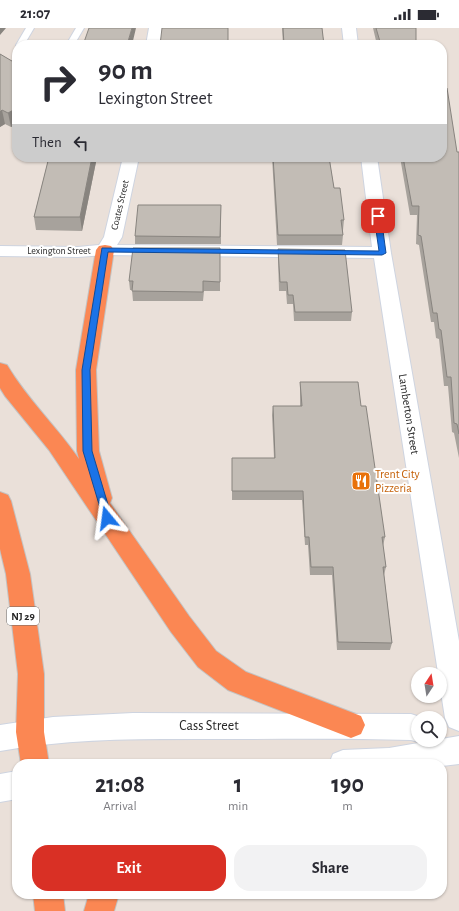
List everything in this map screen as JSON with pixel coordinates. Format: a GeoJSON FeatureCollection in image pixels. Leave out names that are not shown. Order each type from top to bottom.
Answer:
{"type":"FeatureCollection","features":[{"type":"Feature","properties":{"kind":"highway"},"geometry":{"type":"LineString","coordinates":[[105,250],[86,370],[88,451],[107,518]]}},
{"type":"Feature","properties":{"kind":"highway"},"geometry":{"type":"LineString","coordinates":[[0,370],[12,391],[57,444],[180,624],[207,659],[237,681],[350,725]]}},
{"type":"Feature","properties":{"kind":"highway","name":"NJ 29"},"geometry":{"type":"LineString","coordinates":[[0,501],[19,582],[30,674],[30,732],[34,759]]}},
{"type":"Feature","properties":{"kind":"highway"},"geometry":{"type":"LineString","coordinates":[[49,899],[50,911]]}},
{"type":"Feature","properties":{"kind":"highway"},"geometry":{"type":"LineString","coordinates":[[99,911],[103,899]]}},
{"type":"Feature","properties":{"kind":"street"},"geometry":{"type":"LineString","coordinates":[[154,40],[156,28]]}},
{"type":"Feature","properties":{"kind":"street"},"geometry":{"type":"LineString","coordinates":[[349,28],[350,40]]}},
{"type":"Feature","properties":{"kind":"street","name":"Coates Street"},"geometry":{"type":"LineString","coordinates":[[105,250],[113,237],[130,162]]}},
{"type":"Feature","properties":{"kind":"street","name":"Lamberton Street"},"geometry":{"type":"LineString","coordinates":[[370,162],[382,253],[459,718]]}},
{"type":"Feature","properties":{"kind":"street","name":"Lexington Street"},"geometry":{"type":"LineString","coordinates":[[0,251],[78,252],[105,250],[382,253]]}},
{"type":"Feature","properties":{"kind":"street","name":"Cass Street"},"geometry":{"type":"LineString","coordinates":[[0,738],[30,732],[96,726],[350,725],[411,727]]}},
{"type":"Feature","properties":{"kind":"street"},"geometry":{"type":"LineString","coordinates":[[447,742],[459,748]]}},
{"type":"Feature","properties":{"kind":"street"},"geometry":{"type":"LineString","coordinates":[[404,759],[459,748]]}},
{"type":"Feature","properties":{"kind":"street"},"geometry":{"type":"LineString","coordinates":[[0,788],[12,786]]}},
{"type":"Feature","properties":{"kind":"lane"},"geometry":{"type":"LineString","coordinates":[[23,40],[30,28]]}},
{"type":"Feature","properties":{"kind":"lane"},"geometry":{"type":"LineString","coordinates":[[73,40],[80,28]]}},
{"type":"Feature","properties":{"kind":"building"},"geometry":{"type":"Polygon","coordinates":[[[89,28],[132,28],[128,40],[85,40],[89,28]]]}},
{"type":"Feature","properties":{"kind":"building"},"geometry":{"type":"Polygon","coordinates":[[[162,28],[228,28],[228,40],[161,40],[162,28]]]}},
{"type":"Feature","properties":{"kind":"building"},"geometry":{"type":"Polygon","coordinates":[[[283,28],[322,28],[323,40],[284,40],[283,28]]]}},
{"type":"Feature","properties":{"kind":"building"},"geometry":{"type":"Polygon","coordinates":[[[376,28],[416,28],[416,40],[380,40],[376,28]]]}},
{"type":"Feature","properties":{"kind":"building"},"geometry":{"type":"Polygon","coordinates":[[[0,54],[12,61],[12,111],[8,113],[2,110],[0,112],[0,54]]]}},
{"type":"Feature","properties":{"kind":"building"},"geometry":{"type":"Polygon","coordinates":[[[447,88],[457,152],[459,152],[459,434],[457,424],[454,423],[451,377],[447,377],[441,330],[439,329],[437,313],[433,313],[421,236],[418,235],[419,206],[412,206],[404,162],[447,162],[447,88]]]}},
{"type":"Feature","properties":{"kind":"building"},"geometry":{"type":"Polygon","coordinates":[[[48,162],[91,162],[80,217],[34,217],[48,162]]]}},
{"type":"Feature","properties":{"kind":"building"},"geometry":{"type":"Polygon","coordinates":[[[273,162],[330,162],[334,188],[340,188],[344,220],[341,220],[343,235],[278,235],[273,162]]]}},
{"type":"Feature","properties":{"kind":"building"},"geometry":{"type":"Polygon","coordinates":[[[138,205],[221,205],[220,237],[135,236],[138,205]]]}},
{"type":"Feature","properties":{"kind":"building"},"geometry":{"type":"Polygon","coordinates":[[[133,248],[220,248],[220,282],[203,281],[203,292],[132,291],[133,281],[129,281],[133,248]]]}},
{"type":"Feature","properties":{"kind":"building"},"geometry":{"type":"Polygon","coordinates":[[[278,249],[345,250],[352,312],[295,312],[293,295],[288,295],[287,282],[280,282],[278,249]]]}},
{"type":"Feature","properties":{"kind":"building"},"geometry":{"type":"Polygon","coordinates":[[[300,382],[358,382],[361,406],[366,406],[385,537],[382,537],[386,567],[383,567],[392,643],[338,642],[333,567],[311,567],[309,537],[305,537],[303,491],[232,491],[232,458],[275,458],[273,406],[302,406],[300,382]]]}},
{"type":"Feature","properties":{"kind":"place","name":"Trent City Pizzeria"},"geometry":{"type":"Point","coordinates":[361,481]}},
{"type":"Feature","properties":{"kind":"route"},"geometry":{"type":"LineString","coordinates":[[107,518],[88,451],[86,370],[105,250],[382,253],[378,216]]}}]}
